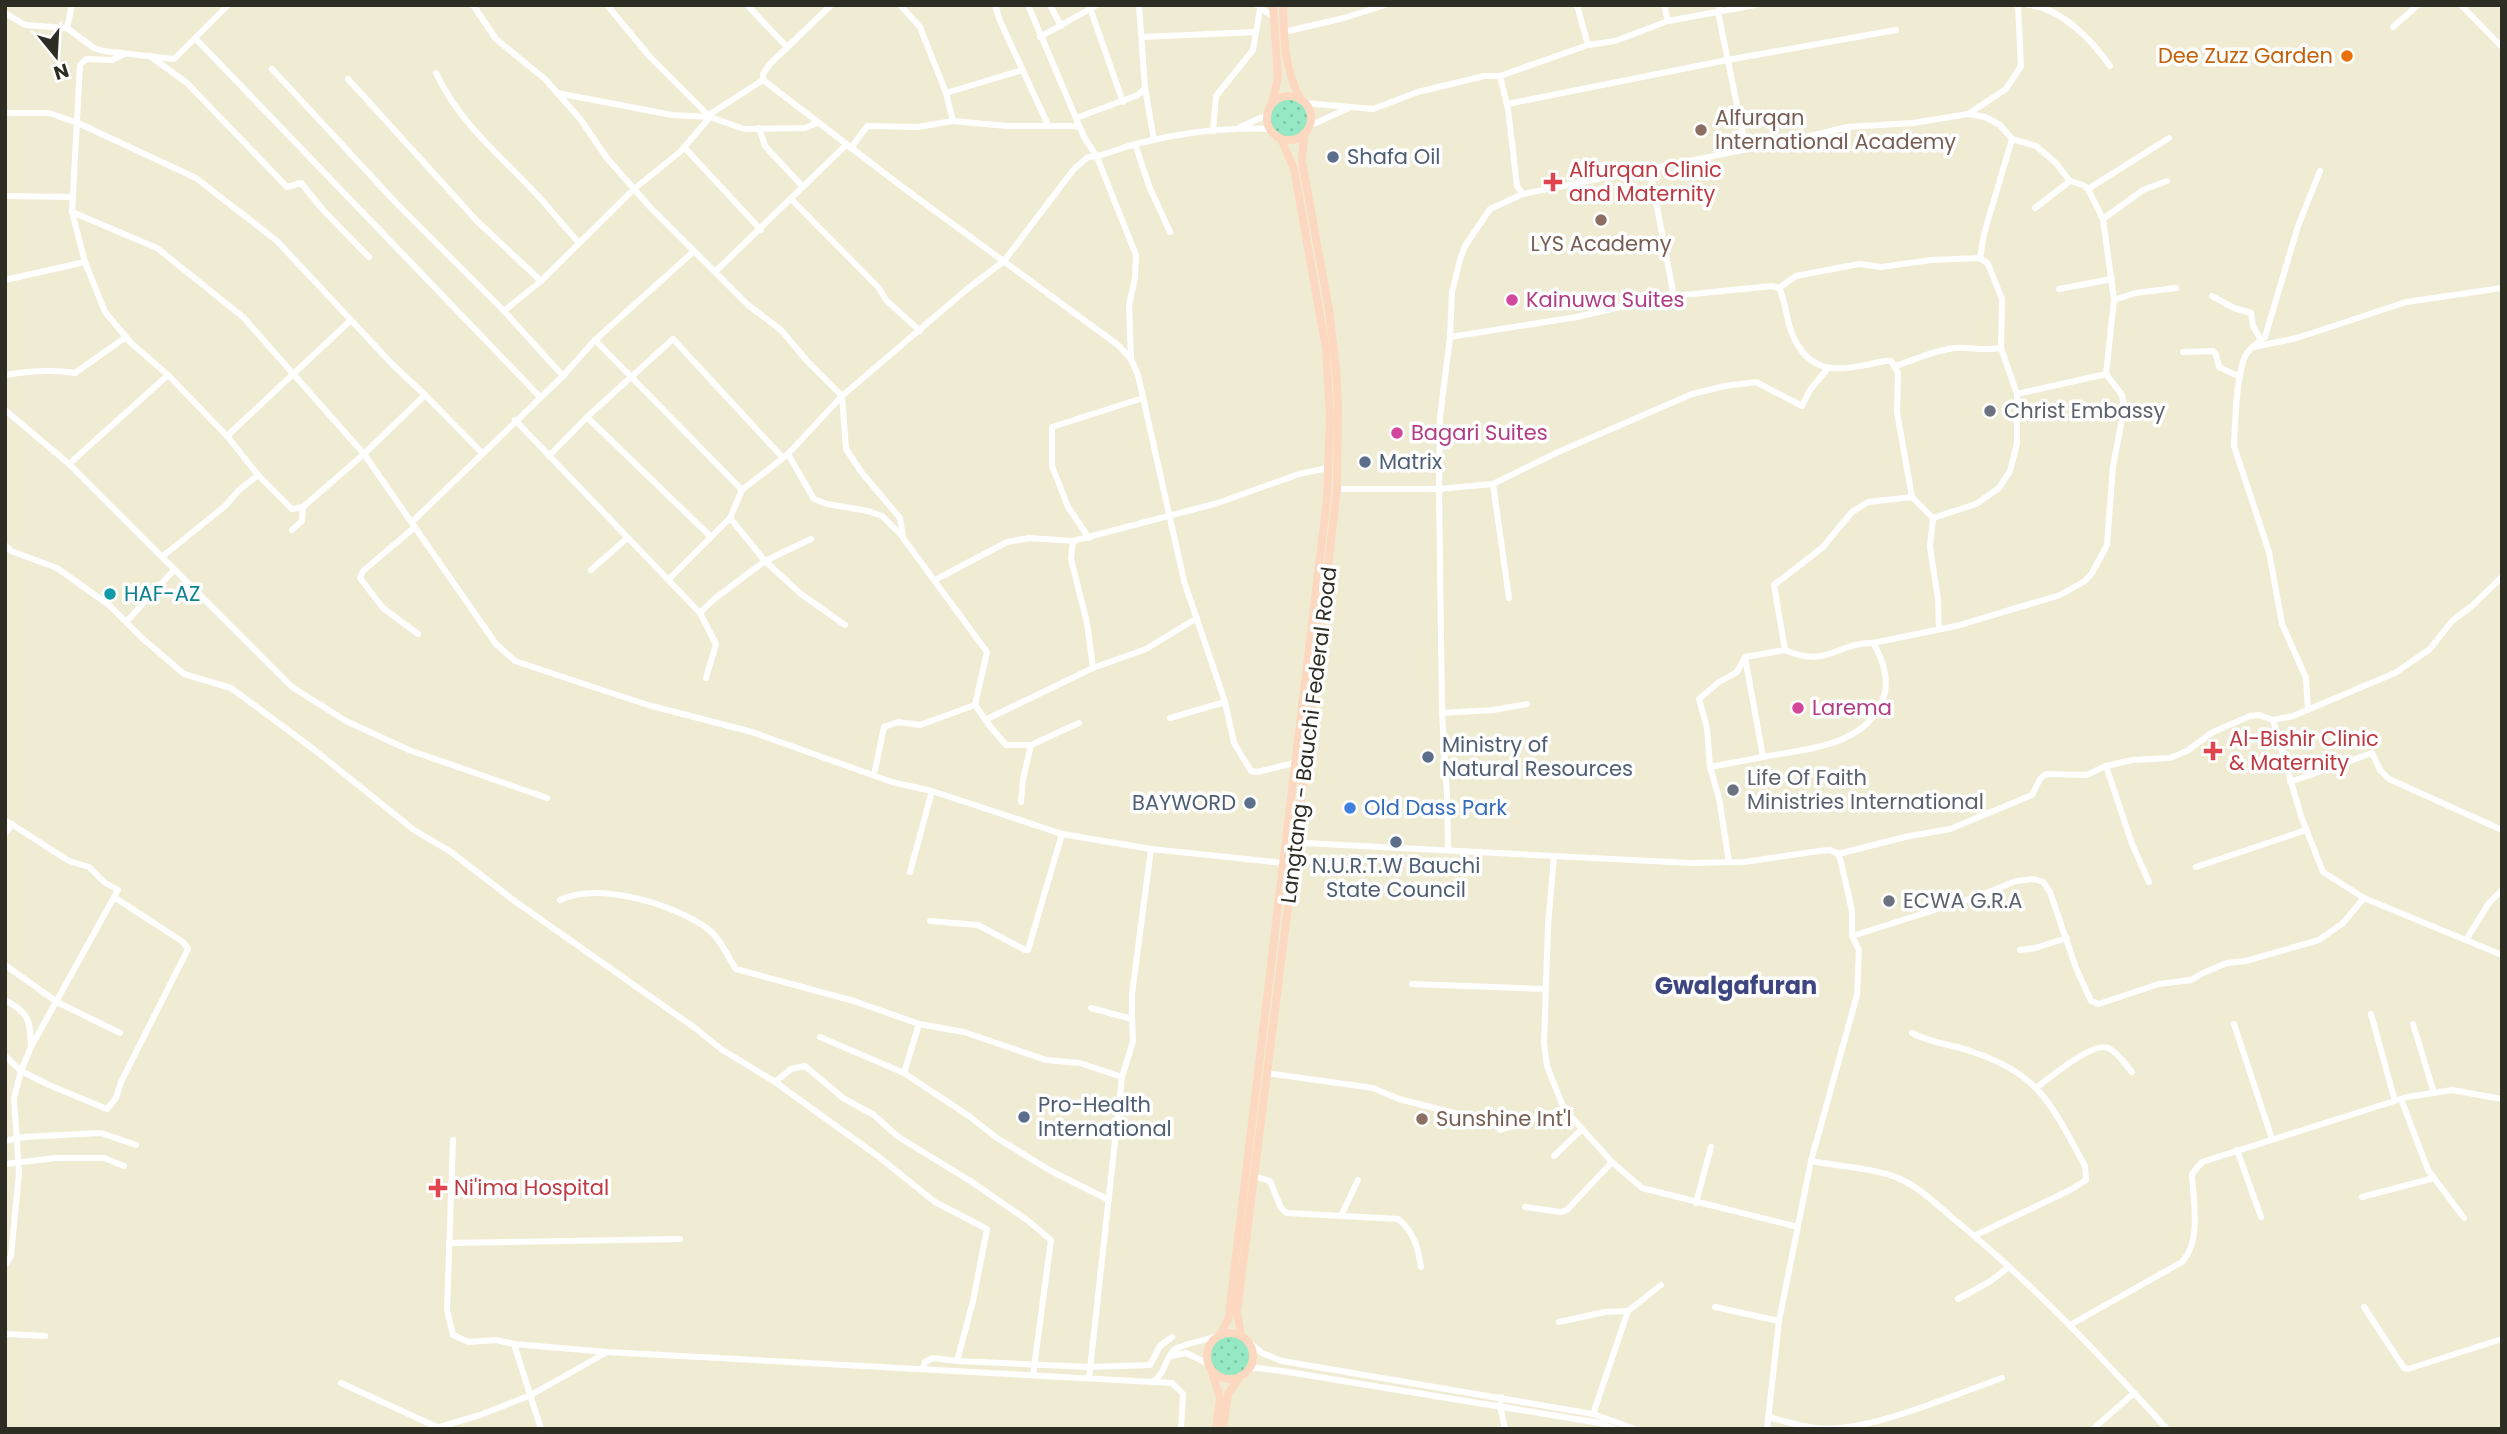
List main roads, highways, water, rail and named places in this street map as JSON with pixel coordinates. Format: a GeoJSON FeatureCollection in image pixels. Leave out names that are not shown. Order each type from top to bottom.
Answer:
{"type":"FeatureCollection","features":[{"type":"Feature","properties":{"kind":"main road"},"geometry":{"type":"LineString","coordinates":[[1273,5],[1278,76],[1267,115],[1270,129],[1281,139],[1295,139],[1306,130],[1310,112],[1289,74],[1283,32],[1283,5]]}},
{"type":"Feature","properties":{"kind":"main road"},"geometry":{"type":"LineString","coordinates":[[1270,106],[1282,97],[1292,97],[1303,102]]}},
{"type":"Feature","properties":{"kind":"main road","name":"Langtang - Bauchi Federal Road"},"geometry":{"type":"LineString","coordinates":[[1241,1335],[1237,1312],[1338,489],[1336,368],[1329,310],[1302,161],[1306,130]]}},
{"type":"Feature","properties":{"kind":"main road","name":"Langtang - Bauchi Federal Road"},"geometry":{"type":"LineString","coordinates":[[1219,1335],[1229,1317],[1294,764],[1307,684],[1328,468],[1329,381],[1321,314],[1294,169],[1281,139]]}},
{"type":"Feature","properties":{"kind":"main road"},"geometry":{"type":"LineString","coordinates":[[1216,1429],[1220,1398],[1209,1366],[1207,1348],[1219,1335],[1227,1332],[1241,1335],[1249,1342],[1253,1356],[1249,1370],[1240,1377],[1228,1394],[1223,1429]]}},
{"type":"Feature","properties":{"kind":"main road"},"geometry":{"type":"LineString","coordinates":[[1209,1366],[1221,1378],[1240,1377]]}},
{"type":"Feature","properties":{"kind":"place","name":"Dee Zuzz Garden"},"geometry":{"type":"Point","coordinates":[2347,56]}},
{"type":"Feature","properties":{"kind":"place","name":"Alfurqan International Academy"},"geometry":{"type":"Point","coordinates":[1701,130]}},
{"type":"Feature","properties":{"kind":"place","name":"Shafa Oil"},"geometry":{"type":"Point","coordinates":[1333,157]}},
{"type":"Feature","properties":{"kind":"place","name":"Alfurqan Clinic and Maternity"},"geometry":{"type":"Point","coordinates":[1553,182]}},
{"type":"Feature","properties":{"kind":"place","name":"LYS Academy"},"geometry":{"type":"Point","coordinates":[1601,220]}},
{"type":"Feature","properties":{"kind":"place","name":"Kainuwa Suites"},"geometry":{"type":"Point","coordinates":[1512,300]}},
{"type":"Feature","properties":{"kind":"place","name":"Christ Embassy"},"geometry":{"type":"Point","coordinates":[1990,411]}},
{"type":"Feature","properties":{"kind":"place","name":"Bagari Suites"},"geometry":{"type":"Point","coordinates":[1397,433]}},
{"type":"Feature","properties":{"kind":"place","name":"Matrix"},"geometry":{"type":"Point","coordinates":[1365,462]}},
{"type":"Feature","properties":{"kind":"place","name":"HAF-AZ"},"geometry":{"type":"Point","coordinates":[110,594]}},
{"type":"Feature","properties":{"kind":"place","name":"Larema"},"geometry":{"type":"Point","coordinates":[1798,708]}},
{"type":"Feature","properties":{"kind":"place","name":"Al-Bishir Clinic & Maternity"},"geometry":{"type":"Point","coordinates":[2213,751]}},
{"type":"Feature","properties":{"kind":"place","name":"Ministry of Natural Resources"},"geometry":{"type":"Point","coordinates":[1428,757]}},
{"type":"Feature","properties":{"kind":"place","name":"Life Of Faith Ministries International"},"geometry":{"type":"Point","coordinates":[1733,790]}},
{"type":"Feature","properties":{"kind":"place","name":"BAYWORD"},"geometry":{"type":"Point","coordinates":[1250,803]}},
{"type":"Feature","properties":{"kind":"place","name":"Old Dass Park"},"geometry":{"type":"Point","coordinates":[1350,808]}},
{"type":"Feature","properties":{"kind":"place","name":"N.U.R.T.W Bauchi State Council"},"geometry":{"type":"Point","coordinates":[1396,842]}},
{"type":"Feature","properties":{"kind":"place","name":"ECWA G.R.A"},"geometry":{"type":"Point","coordinates":[1889,901]}},
{"type":"Feature","properties":{"kind":"place","name":"Pro-Health International"},"geometry":{"type":"Point","coordinates":[1024,1117]}},
{"type":"Feature","properties":{"kind":"place","name":"Sunshine Int'l"},"geometry":{"type":"Point","coordinates":[1422,1119]}},
{"type":"Feature","properties":{"kind":"place","name":"Ni'ima Hospital"},"geometry":{"type":"Point","coordinates":[438,1188]}},
{"type":"Feature","properties":{"kind":"district","name":"Gwalgafuran"},"geometry":{"type":"Point","coordinates":[1736,986]}}]}
